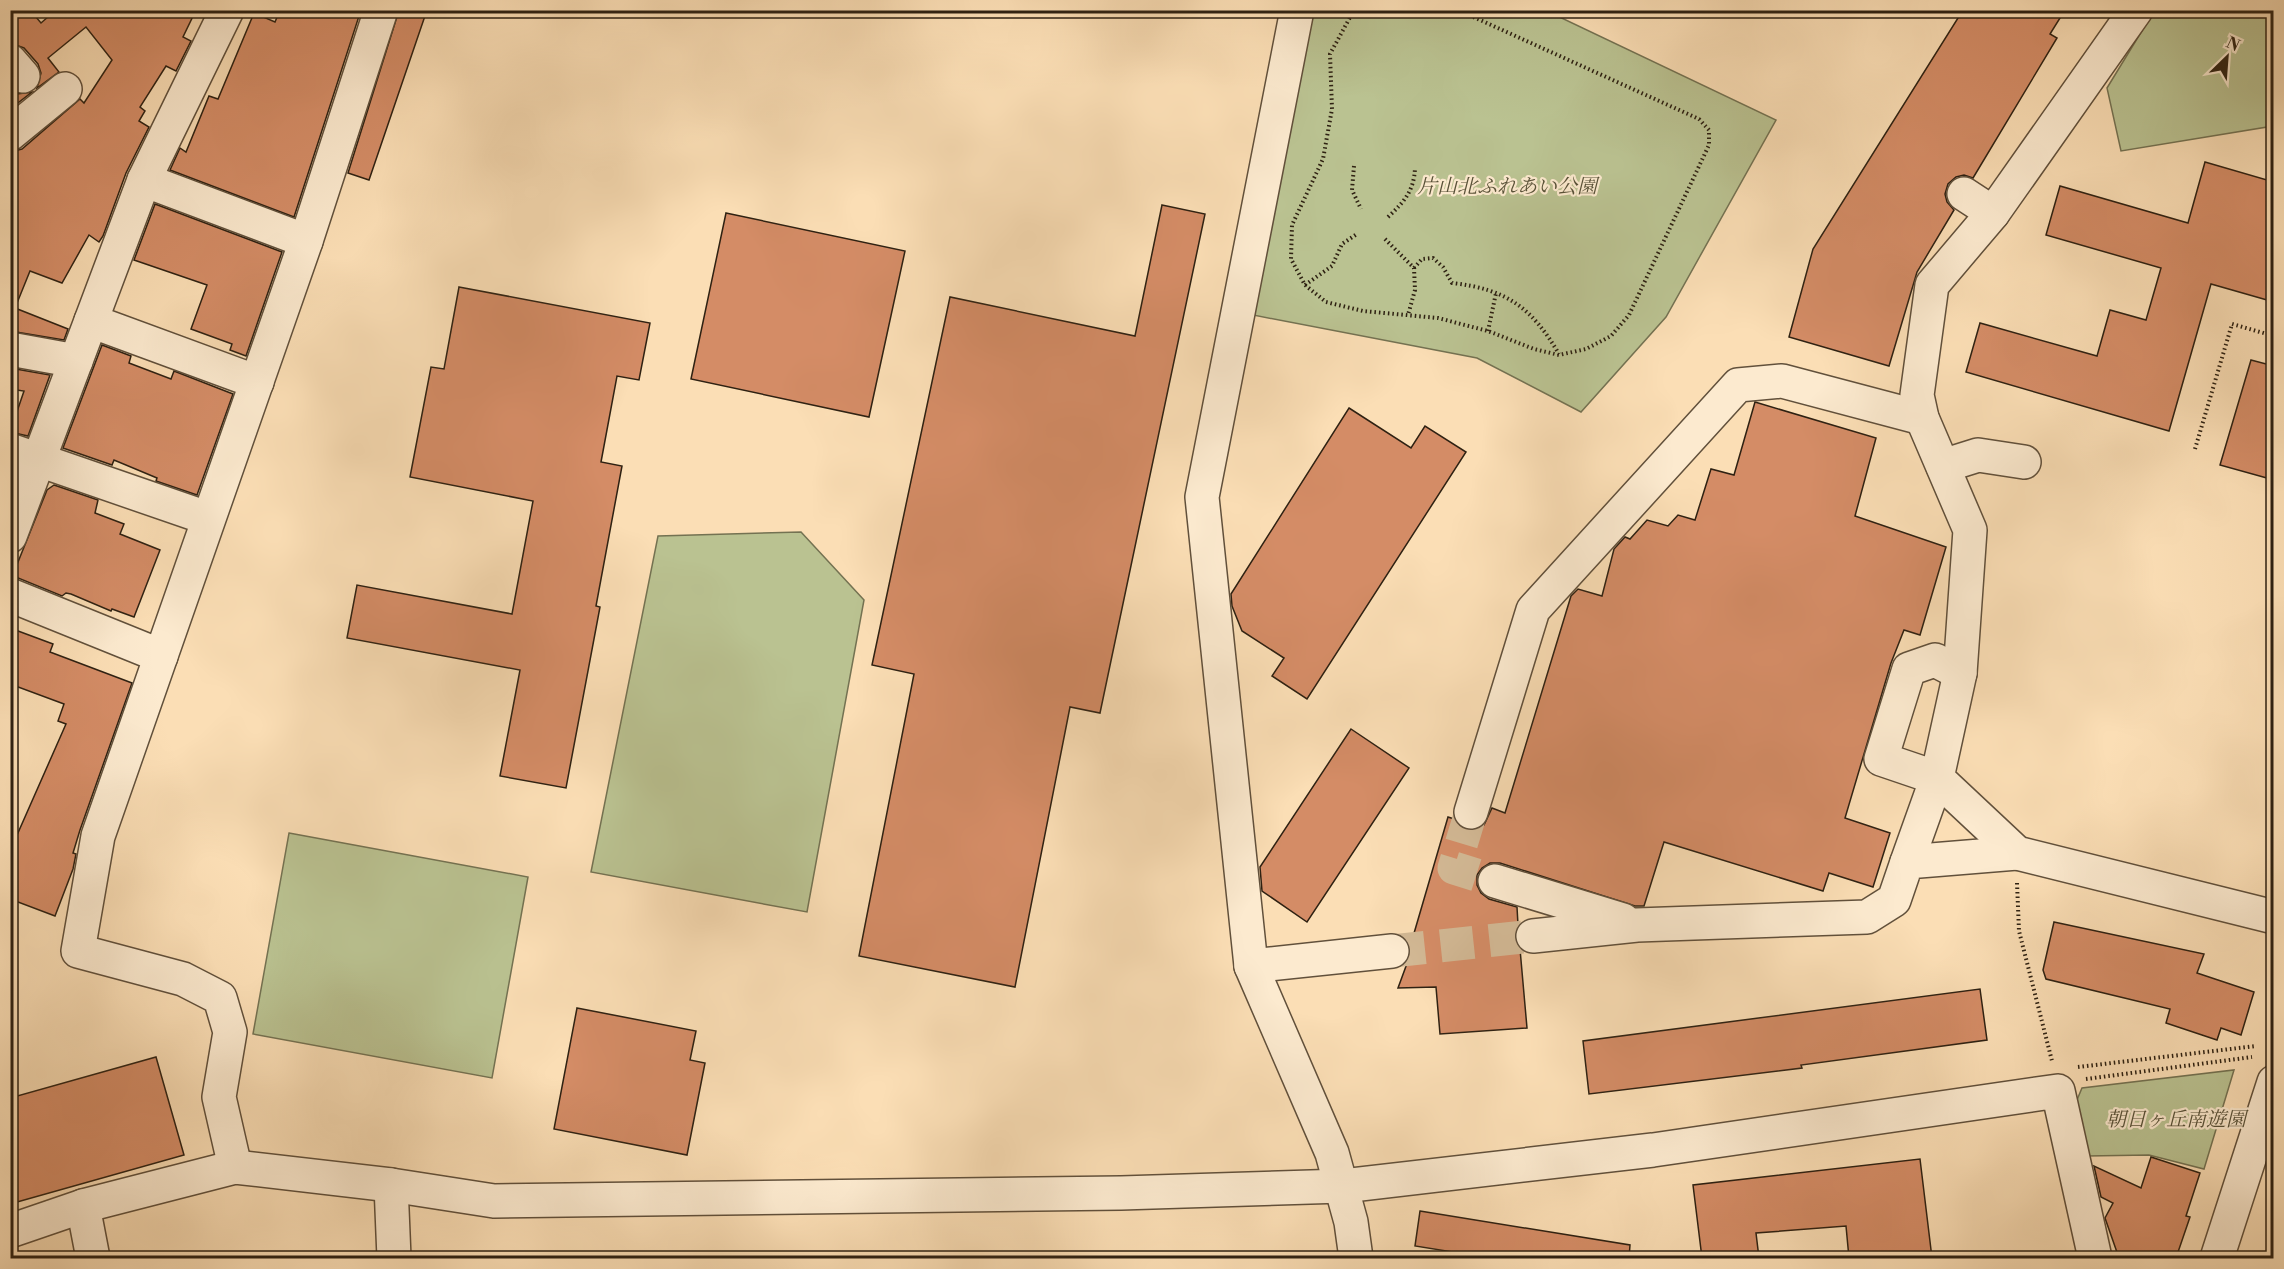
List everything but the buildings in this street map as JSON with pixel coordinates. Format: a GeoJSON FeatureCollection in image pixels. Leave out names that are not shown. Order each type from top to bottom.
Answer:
{"type":"FeatureCollection","features":[{"type":"Feature","properties":{"kind":"street"},"geometry":{"type":"LineString","coordinates":[[10,536],[25,455],[76,361],[144,180],[228,10]]}},
{"type":"Feature","properties":{"kind":"street"},"geometry":{"type":"LineString","coordinates":[[236,1167],[219,1097],[230,1032],[220,998],[183,979],[78,951],[98,836],[207,518],[306,241],[381,10]]}},
{"type":"Feature","properties":{"kind":"street"},"geometry":{"type":"LineString","coordinates":[[1297,10],[1202,497],[1251,966],[1332,1153],[1343,1186],[1356,1258]]}},
{"type":"Feature","properties":{"kind":"street"},"geometry":{"type":"LineString","coordinates":[[1533,936],[1636,925],[1867,917],[1894,900],[1937,778],[1960,673],[1970,530],[1922,418],[1917,395],[1932,285],[1993,213],[2136,10]]}},
{"type":"Feature","properties":{"kind":"street"},"geometry":{"type":"LineString","coordinates":[[10,134],[65,89]]}},
{"type":"Feature","properties":{"kind":"street"},"geometry":{"type":"LineString","coordinates":[[144,180],[306,241]]}},
{"type":"Feature","properties":{"kind":"street"},"geometry":{"type":"LineString","coordinates":[[1964,194],[1993,213]]}},
{"type":"Feature","properties":{"kind":"street"},"geometry":{"type":"LineString","coordinates":[[91,321],[257,382]]}},
{"type":"Feature","properties":{"kind":"street"},"geometry":{"type":"LineString","coordinates":[[10,349],[76,361]]}},
{"type":"Feature","properties":{"kind":"street"},"geometry":{"type":"LineString","coordinates":[[1471,812],[1533,610],[1738,385],[1782,381],[1922,418]]}},
{"type":"Feature","properties":{"kind":"street"},"geometry":{"type":"LineString","coordinates":[[25,455],[207,518]]}},
{"type":"Feature","properties":{"kind":"street"},"geometry":{"type":"LineString","coordinates":[[1943,466],[1978,455],[2024,462]]}},
{"type":"Feature","properties":{"kind":"street"},"geometry":{"type":"LineString","coordinates":[[10,595],[161,656]]}},
{"type":"Feature","properties":{"kind":"street"},"geometry":{"type":"LineString","coordinates":[[1960,673],[1935,660],[1909,669],[1881,759],[1937,778],[2017,853]]}},
{"type":"Feature","properties":{"kind":"street"},"geometry":{"type":"LineString","coordinates":[[1907,862],[2017,853],[2274,917]]}},
{"type":"Feature","properties":{"kind":"street"},"geometry":{"type":"LineString","coordinates":[[1496,881],[1636,925]]}},
{"type":"Feature","properties":{"kind":"street"},"geometry":{"type":"LineString","coordinates":[[1251,966],[1392,951]]}},
{"type":"Feature","properties":{"kind":"street"},"geometry":{"type":"LineString","coordinates":[[10,1231],[83,1206],[236,1167],[391,1185],[495,1201],[1121,1193],[1343,1186],[1653,1150],[2056,1081],[2095,1258]]}},
{"type":"Feature","properties":{"kind":"street"},"geometry":{"type":"LineString","coordinates":[[2217,1258],[2274,1082]]}},
{"type":"Feature","properties":{"kind":"street"},"geometry":{"type":"LineString","coordinates":[[391,1185],[394,1258]]}},
{"type":"Feature","properties":{"kind":"street"},"geometry":{"type":"LineString","coordinates":[[83,1206],[93,1258]]}},
{"type":"Feature","properties":{"kind":"path"},"geometry":{"type":"LineString","coordinates":[[1354,10],[1330,54],[1332,109],[1323,159],[1292,225],[1291,259],[1305,285],[1326,302],[1363,311],[1438,318],[1488,331],[1534,349],[1559,355],[1586,349],[1611,336],[1629,315],[1709,145],[1709,130],[1699,119],[1458,10]]}},
{"type":"Feature","properties":{"kind":"path"},"geometry":{"type":"LineString","coordinates":[[1354,166],[1352,190],[1361,209]]}},
{"type":"Feature","properties":{"kind":"path"},"geometry":{"type":"LineString","coordinates":[[1388,217],[1405,201],[1414,185],[1415,168]]}},
{"type":"Feature","properties":{"kind":"path"},"geometry":{"type":"LineString","coordinates":[[1305,285],[1332,266],[1342,244],[1357,234]]}},
{"type":"Feature","properties":{"kind":"path"},"geometry":{"type":"LineString","coordinates":[[1385,239],[1414,268],[1415,290],[1408,315]]}},
{"type":"Feature","properties":{"kind":"path"},"geometry":{"type":"LineString","coordinates":[[1414,268],[1422,259],[1433,258],[1443,267],[1452,283],[1496,293],[1520,305],[1542,326],[1559,355]]}},
{"type":"Feature","properties":{"kind":"path"},"geometry":{"type":"LineString","coordinates":[[1488,331],[1496,293]]}},
{"type":"Feature","properties":{"kind":"path"},"geometry":{"type":"LineString","coordinates":[[2195,449],[2232,324],[2274,336]]}},
{"type":"Feature","properties":{"kind":"path"},"geometry":{"type":"LineString","coordinates":[[2017,853],[2019,931],[2056,1081]]}},
{"type":"Feature","properties":{"kind":"path"},"geometry":{"type":"LineString","coordinates":[[2056,1081],[2256,1046]]}},
{"type":"Feature","properties":{"kind":"path"},"geometry":{"type":"LineString","coordinates":[[2056,1081],[2252,1057]]}},
{"type":"Feature","properties":{"kind":"green space","name":"片山北ふれあい公園"},"geometry":{"type":"Polygon","coordinates":[[[1313,11],[1547,11],[1776,120],[1666,317],[1581,412],[1477,358],[1253,315],[1313,11]]]}},
{"type":"Feature","properties":{"kind":"green space"},"geometry":{"type":"Polygon","coordinates":[[[2154,11],[2273,11],[2273,126],[2121,151],[2107,88],[2154,11]]]}},
{"type":"Feature","properties":{"kind":"green space"},"geometry":{"type":"Polygon","coordinates":[[[801,532],[864,600],[807,912],[591,872],[658,536],[801,532]]]}},
{"type":"Feature","properties":{"kind":"green space"},"geometry":{"type":"Polygon","coordinates":[[[289,833],[528,877],[492,1078],[253,1034],[289,833]]]}},
{"type":"Feature","properties":{"kind":"green space","name":"朝日ヶ丘南遊園"},"geometry":{"type":"Polygon","coordinates":[[[2234,1070],[2204,1169],[2149,1155],[2087,1156],[2074,1107],[2082,1088],[2234,1070]]]}},
{"type":"Feature","properties":{"kind":"tunnel"},"geometry":{"type":"LineString","coordinates":[[1471,812],[1454,868],[1495,881]]}},
{"type":"Feature","properties":{"kind":"tunnel"},"geometry":{"type":"LineString","coordinates":[[1392,951],[1533,936]]}}]}
